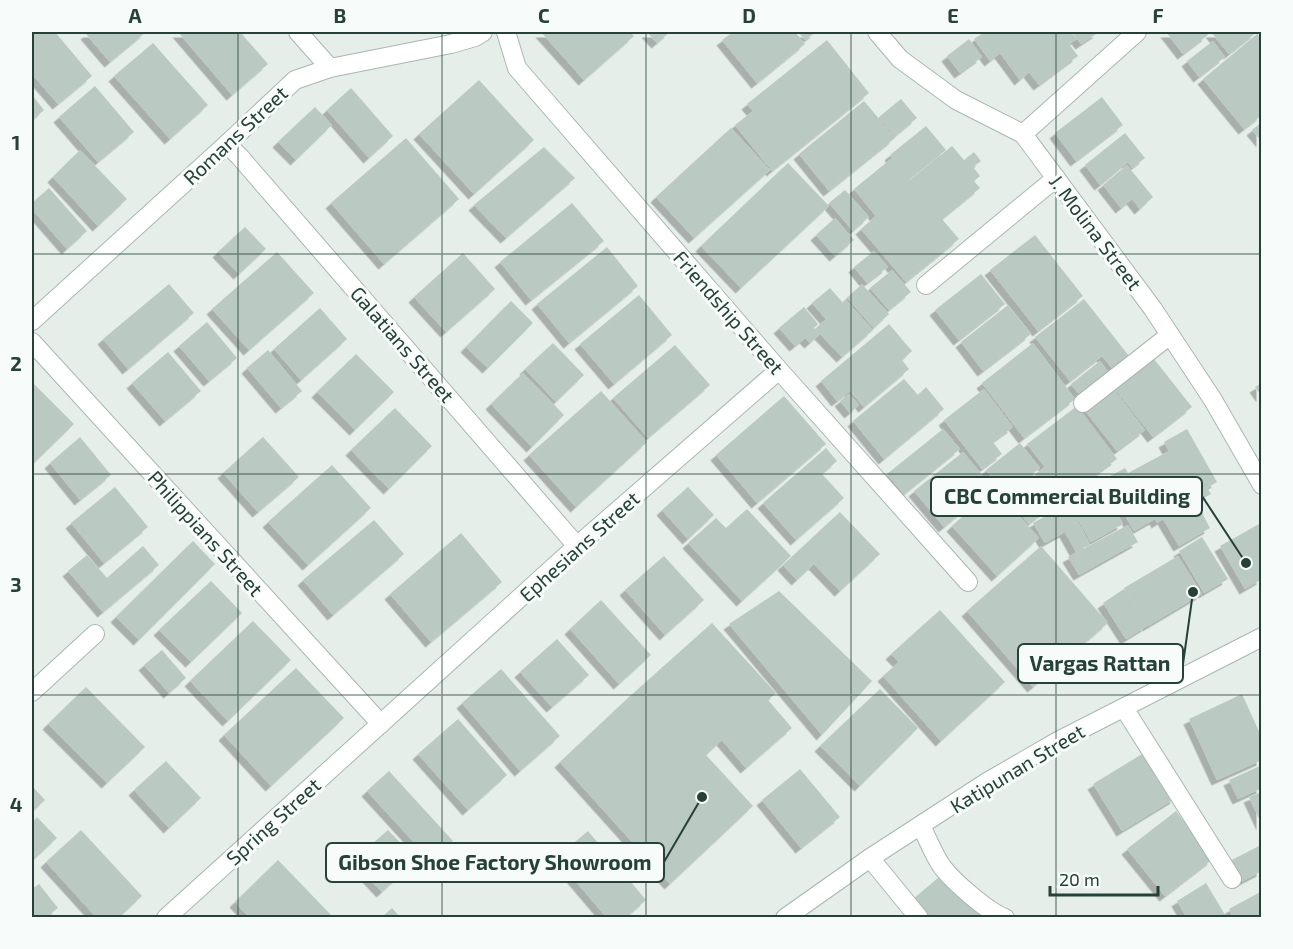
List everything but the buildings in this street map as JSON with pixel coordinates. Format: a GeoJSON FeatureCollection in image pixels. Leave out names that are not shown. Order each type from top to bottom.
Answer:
{"type":"FeatureCollection","features":[{"type":"Feature","properties":{"kind":"street"},"geometry":{"type":"LineString","coordinates":[[298,32],[330,68]]}},
{"type":"Feature","properties":{"kind":"street","name":"Romans Street"},"geometry":{"type":"LineString","coordinates":[[32,321],[295,80],[330,68],[451,44],[475,37],[483,32]]}},
{"type":"Feature","properties":{"kind":"street","name":"Friendship Street"},"geometry":{"type":"LineString","coordinates":[[506,32],[517,68],[779,370],[968,582]]}},
{"type":"Feature","properties":{"kind":"street","name":"J. Molina Street"},"geometry":{"type":"LineString","coordinates":[[876,32],[900,59],[956,100],[1023,134],[1153,309],[1213,400],[1262,485]]}},
{"type":"Feature","properties":{"kind":"street"},"geometry":{"type":"LineString","coordinates":[[1023,134],[1137,32]]}},
{"type":"Feature","properties":{"kind":"street","name":"Galatians Street"},"geometry":{"type":"LineString","coordinates":[[226,144],[240,157],[577,546]]}},
{"type":"Feature","properties":{"kind":"street"},"geometry":{"type":"LineString","coordinates":[[926,285],[1056,178]]}},
{"type":"Feature","properties":{"kind":"street"},"geometry":{"type":"LineString","coordinates":[[1083,403],[1170,335]]}},
{"type":"Feature","properties":{"kind":"street","name":"Philippians Street"},"geometry":{"type":"LineString","coordinates":[[32,342],[381,724]]}},
{"type":"Feature","properties":{"kind":"street","name":"Ephesians Street"},"geometry":{"type":"LineString","coordinates":[[381,724],[577,546],[779,370]]}},
{"type":"Feature","properties":{"kind":"street"},"geometry":{"type":"LineString","coordinates":[[32,692],[95,634]]}},
{"type":"Feature","properties":{"kind":"street","name":"Katipunan Street"},"geometry":{"type":"LineString","coordinates":[[785,918],[870,858],[987,782],[1058,741],[1262,637]]}},
{"type":"Feature","properties":{"kind":"street"},"geometry":{"type":"LineString","coordinates":[[1124,708],[1232,879]]}},
{"type":"Feature","properties":{"kind":"street","name":"Spring Street"},"geometry":{"type":"LineString","coordinates":[[166,918],[381,724]]}},
{"type":"Feature","properties":{"kind":"street"},"geometry":{"type":"LineString","coordinates":[[921,826],[942,867],[967,891],[1005,918]]}},
{"type":"Feature","properties":{"kind":"street"},"geometry":{"type":"LineString","coordinates":[[870,858],[919,918]]}},
{"type":"Feature","properties":{"kind":"place","name":"CBC Commercial Building"},"geometry":{"type":"Point","coordinates":[1246,563]}},
{"type":"Feature","properties":{"kind":"place","name":"Vargas Rattan"},"geometry":{"type":"Point","coordinates":[1193,592]}},
{"type":"Feature","properties":{"kind":"place","name":"Gibson Shoe Factory Showroom"},"geometry":{"type":"Point","coordinates":[702,797]}}]}
